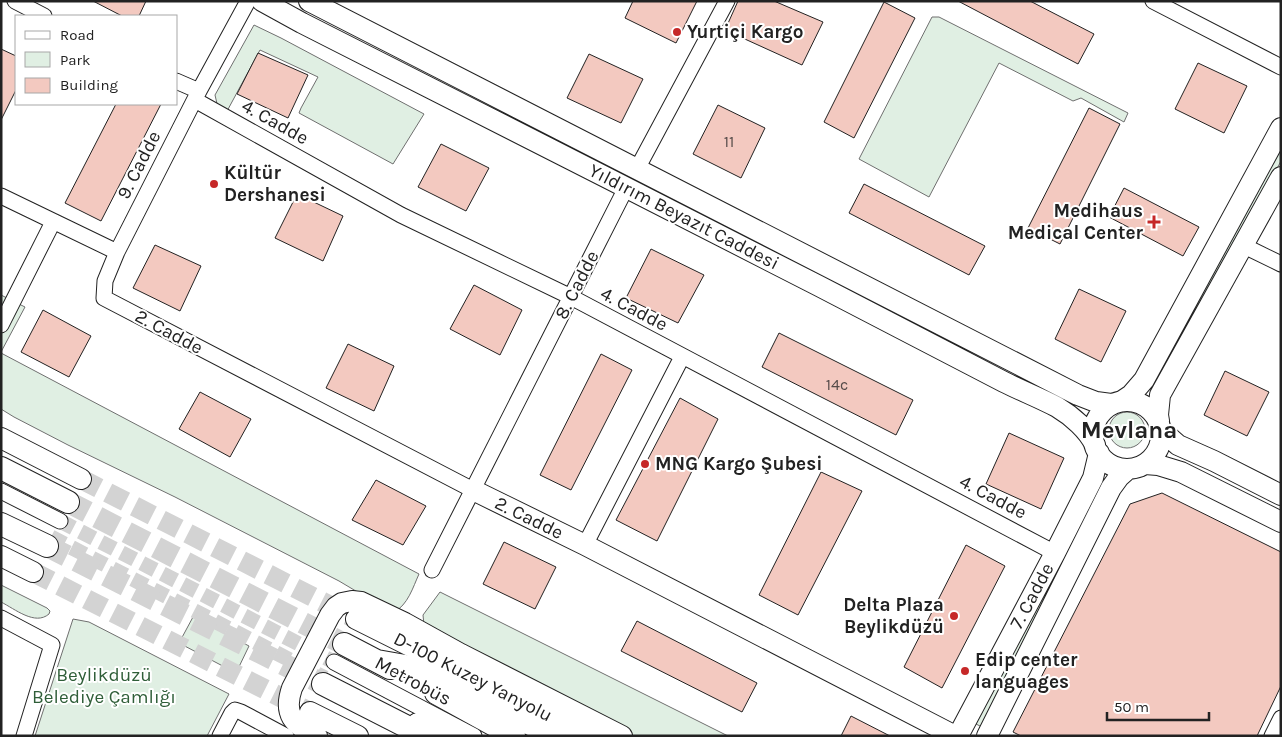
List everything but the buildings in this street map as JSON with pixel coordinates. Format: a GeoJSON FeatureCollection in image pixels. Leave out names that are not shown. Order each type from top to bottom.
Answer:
{"type":"FeatureCollection","features":[{"type":"Feature","properties":{"kind":"highway"},"geometry":{"type":"LineString","coordinates":[[1,468],[64,511]]}},
{"type":"Feature","properties":{"kind":"highway"},"geometry":{"type":"LineString","coordinates":[[1,524],[49,542]]}},
{"type":"Feature","properties":{"kind":"highway"},"geometry":{"type":"LineString","coordinates":[[339,653],[411,667],[555,736]]}},
{"type":"Feature","properties":{"kind":"highway"},"geometry":{"type":"LineString","coordinates":[[377,660],[514,736]]}},
{"type":"Feature","properties":{"kind":"highway"},"geometry":{"type":"LineString","coordinates":[[324,681],[423,735]]}},
{"type":"Feature","properties":{"kind":"main road","name":"Yıldırım Beyazıt Caddesi"},"geometry":{"type":"LineString","coordinates":[[262,1],[1059,408],[1084,428],[1097,449]]}},
{"type":"Feature","properties":{"kind":"main road","name":"Yıldırım Beyazıt Caddesi"},"geometry":{"type":"LineString","coordinates":[[309,1],[1078,395],[1096,402],[1117,403]]}},
{"type":"Feature","properties":{"kind":"main road"},"geometry":{"type":"LineString","coordinates":[[1281,128],[1144,380],[1131,395],[1104,410],[1094,426],[1093,436],[1097,449],[1104,459],[1119,468],[1158,465],[1181,472],[1281,522]]}},
{"type":"Feature","properties":{"kind":"main road","name":"8. Cadde"},"geometry":{"type":"LineString","coordinates":[[626,188],[637,169]]}},
{"type":"Feature","properties":{"kind":"main road"},"geometry":{"type":"LineString","coordinates":[[1136,466],[1152,458],[1158,450],[1161,441],[1158,415],[1160,396],[1281,177]]}},
{"type":"Feature","properties":{"kind":"main road"},"geometry":{"type":"LineString","coordinates":[[1117,403],[1134,401],[1144,405],[1153,412],[1160,425],[1178,445],[1281,495]]}},
{"type":"Feature","properties":{"kind":"main road"},"geometry":{"type":"LineString","coordinates":[[1,438],[81,479]]}},
{"type":"Feature","properties":{"kind":"main road","name":"7. Cadde"},"geometry":{"type":"LineString","coordinates":[[956,736],[1055,553],[1093,478],[1097,449]]}},
{"type":"Feature","properties":{"kind":"main road","name":"7. Cadde"},"geometry":{"type":"LineString","coordinates":[[987,736],[1111,488],[1118,478],[1136,466]]}},
{"type":"Feature","properties":{"kind":"main road","name":"2. Cadde"},"geometry":{"type":"LineString","coordinates":[[473,490],[956,736]]}},
{"type":"Feature","properties":{"kind":"main road"},"geometry":{"type":"LineString","coordinates":[[1,556],[33,572]]}},
{"type":"Feature","properties":{"kind":"main road"},"geometry":{"type":"LineString","coordinates":[[316,736],[295,723],[288,708],[288,698],[330,615],[342,603],[352,601],[361,602],[405,623],[461,654],[622,736]]}},
{"type":"Feature","properties":{"kind":"main road","name":"D-100 Kuzey Yanyolu"},"geometry":{"type":"LineString","coordinates":[[356,619],[590,736]]}},
{"type":"Feature","properties":{"kind":"main road"},"geometry":{"type":"LineString","coordinates":[[310,712],[358,736]]}},
{"type":"Feature","properties":{"kind":"street"},"geometry":{"type":"LineString","coordinates":[[15,1],[42,15]]}},
{"type":"Feature","properties":{"kind":"street","name":"9. Cadde"},"geometry":{"type":"LineString","coordinates":[[104,298],[105,281],[117,252],[197,95],[248,1]]}},
{"type":"Feature","properties":{"kind":"street","name":"8. Cadde"},"geometry":{"type":"LineString","coordinates":[[637,169],[727,1]]}},
{"type":"Feature","properties":{"kind":"street"},"geometry":{"type":"LineString","coordinates":[[1152,1],[1281,67]]}},
{"type":"Feature","properties":{"kind":"street","name":"4. Cadde"},"geometry":{"type":"LineString","coordinates":[[178,82],[401,215],[571,297],[1055,553]]}},
{"type":"Feature","properties":{"kind":"street","name":"8. Cadde"},"geometry":{"type":"LineString","coordinates":[[432,570],[626,188]]}},
{"type":"Feature","properties":{"kind":"street"},"geometry":{"type":"LineString","coordinates":[[1,196],[117,252]]}},
{"type":"Feature","properties":{"kind":"street"},"geometry":{"type":"LineString","coordinates":[[1,325],[53,222]]}},
{"type":"Feature","properties":{"kind":"street"},"geometry":{"type":"LineString","coordinates":[[1242,245],[1281,264]]}},
{"type":"Feature","properties":{"kind":"street","name":"2. Cadde"},"geometry":{"type":"LineString","coordinates":[[104,298],[473,490]]}},
{"type":"Feature","properties":{"kind":"street"},"geometry":{"type":"LineString","coordinates":[[585,546],[682,356]]}},
{"type":"Feature","properties":{"kind":"street"},"geometry":{"type":"LineString","coordinates":[[1,491],[64,511]]}},
{"type":"Feature","properties":{"kind":"street"},"geometry":{"type":"LineString","coordinates":[[1,513],[49,542]]}},
{"type":"Feature","properties":{"kind":"street"},"geometry":{"type":"LineString","coordinates":[[1,618],[52,645],[24,736]]}},
{"type":"Feature","properties":{"kind":"street","name":"Metrobüs"},"geometry":{"type":"LineString","coordinates":[[339,653],[474,736]]}},
{"type":"Feature","properties":{"kind":"street","name":"Metrobüs"},"geometry":{"type":"LineString","coordinates":[[324,681],[448,736]]}},
{"type":"Feature","properties":{"kind":"street"},"geometry":{"type":"LineString","coordinates":[[220,736],[235,710],[286,736]]}},
{"type":"Feature","properties":{"kind":"street"},"geometry":{"type":"LineString","coordinates":[[1272,736],[1281,718]]}},
{"type":"Feature","properties":{"kind":"green space"},"geometry":{"type":"Polygon","coordinates":[[[932,17],[939,17],[1128,113],[1124,122],[1081,98],[1073,101],[999,63],[929,197],[859,159],[932,17]]]}},
{"type":"Feature","properties":{"kind":"green space"},"geometry":{"type":"Polygon","coordinates":[[[254,25],[424,114],[393,164],[299,113],[318,77],[260,50],[226,113],[218,108],[215,95],[254,25]]]}},
{"type":"Feature","properties":{"kind":"green space"},"geometry":{"type":"Polygon","coordinates":[[[1281,141],[1281,161],[1213,291],[1158,384],[1152,380],[1281,141]]]}},
{"type":"Feature","properties":{"kind":"green space"},"geometry":{"type":"Polygon","coordinates":[[[1,295],[25,307],[1,352],[1,295]]]}},
{"type":"Feature","properties":{"kind":"green space"},"geometry":{"type":"Polygon","coordinates":[[[1,353],[419,574],[403,605],[394,612],[339,581],[175,497],[68,445],[1,409],[1,353]]]}},
{"type":"Feature","properties":{"kind":"green space"},"geometry":{"type":"Polygon","coordinates":[[[1127,412],[1140,417],[1145,430],[1140,443],[1127,448],[1114,443],[1109,430],[1114,417],[1127,412]]]}},
{"type":"Feature","properties":{"kind":"green space"},"geometry":{"type":"Polygon","coordinates":[[[1096,484],[1103,488],[982,727],[974,723],[1096,484]]]}},
{"type":"Feature","properties":{"kind":"green space"},"geometry":{"type":"Polygon","coordinates":[[[1,585],[47,608],[50,611],[49,614],[38,618],[31,617],[1,602],[1,585]]]}},
{"type":"Feature","properties":{"kind":"green space"},"geometry":{"type":"Polygon","coordinates":[[[440,592],[728,736],[634,736],[424,625],[423,615],[440,592]]]}},
{"type":"Feature","properties":{"kind":"green space"},"geometry":{"type":"Polygon","coordinates":[[[193,617],[249,646],[236,673],[179,643],[193,617]]]}},
{"type":"Feature","properties":{"kind":"green space","name":"Beylikdüzü Belediye Çamlığı"},"geometry":{"type":"Polygon","coordinates":[[[73,619],[89,622],[229,694],[207,736],[35,736],[73,619]]]}},
{"type":"Feature","properties":{"kind":"tunnel"},"geometry":{"type":"LineString","coordinates":[[81,479],[356,619]]}},
{"type":"Feature","properties":{"kind":"tunnel"},"geometry":{"type":"LineString","coordinates":[[68,502],[344,644]]}},
{"type":"Feature","properties":{"kind":"tunnel"},"geometry":{"type":"LineString","coordinates":[[60,521],[334,662]]}},
{"type":"Feature","properties":{"kind":"tunnel"},"geometry":{"type":"LineString","coordinates":[[51,537],[325,678]]}},
{"type":"Feature","properties":{"kind":"tunnel"},"geometry":{"type":"LineString","coordinates":[[47,546],[323,684]]}},
{"type":"Feature","properties":{"kind":"tunnel"},"geometry":{"type":"LineString","coordinates":[[33,572],[310,712]]}},
{"type":"Feature","properties":{"kind":"place","name":"Yurtiçi Kargo"},"geometry":{"type":"Point","coordinates":[677,32]}},
{"type":"Feature","properties":{"kind":"place","name":"Kültür Dershanesi"},"geometry":{"type":"Point","coordinates":[214,184]}},
{"type":"Feature","properties":{"kind":"place","name":"Medihaus Medical Center"},"geometry":{"type":"Point","coordinates":[1154,222]}},
{"type":"Feature","properties":{"kind":"place","name":"MNG Kargo Şubesi"},"geometry":{"type":"Point","coordinates":[645,464]}},
{"type":"Feature","properties":{"kind":"place","name":"Delta Plaza Beylikdüzü"},"geometry":{"type":"Point","coordinates":[954,616]}},
{"type":"Feature","properties":{"kind":"place","name":"Edip center languages"},"geometry":{"type":"Point","coordinates":[965,671]}},
{"type":"Feature","properties":{"kind":"district","name":"Mevlana"},"geometry":{"type":"Point","coordinates":[1129,430]}}]}
